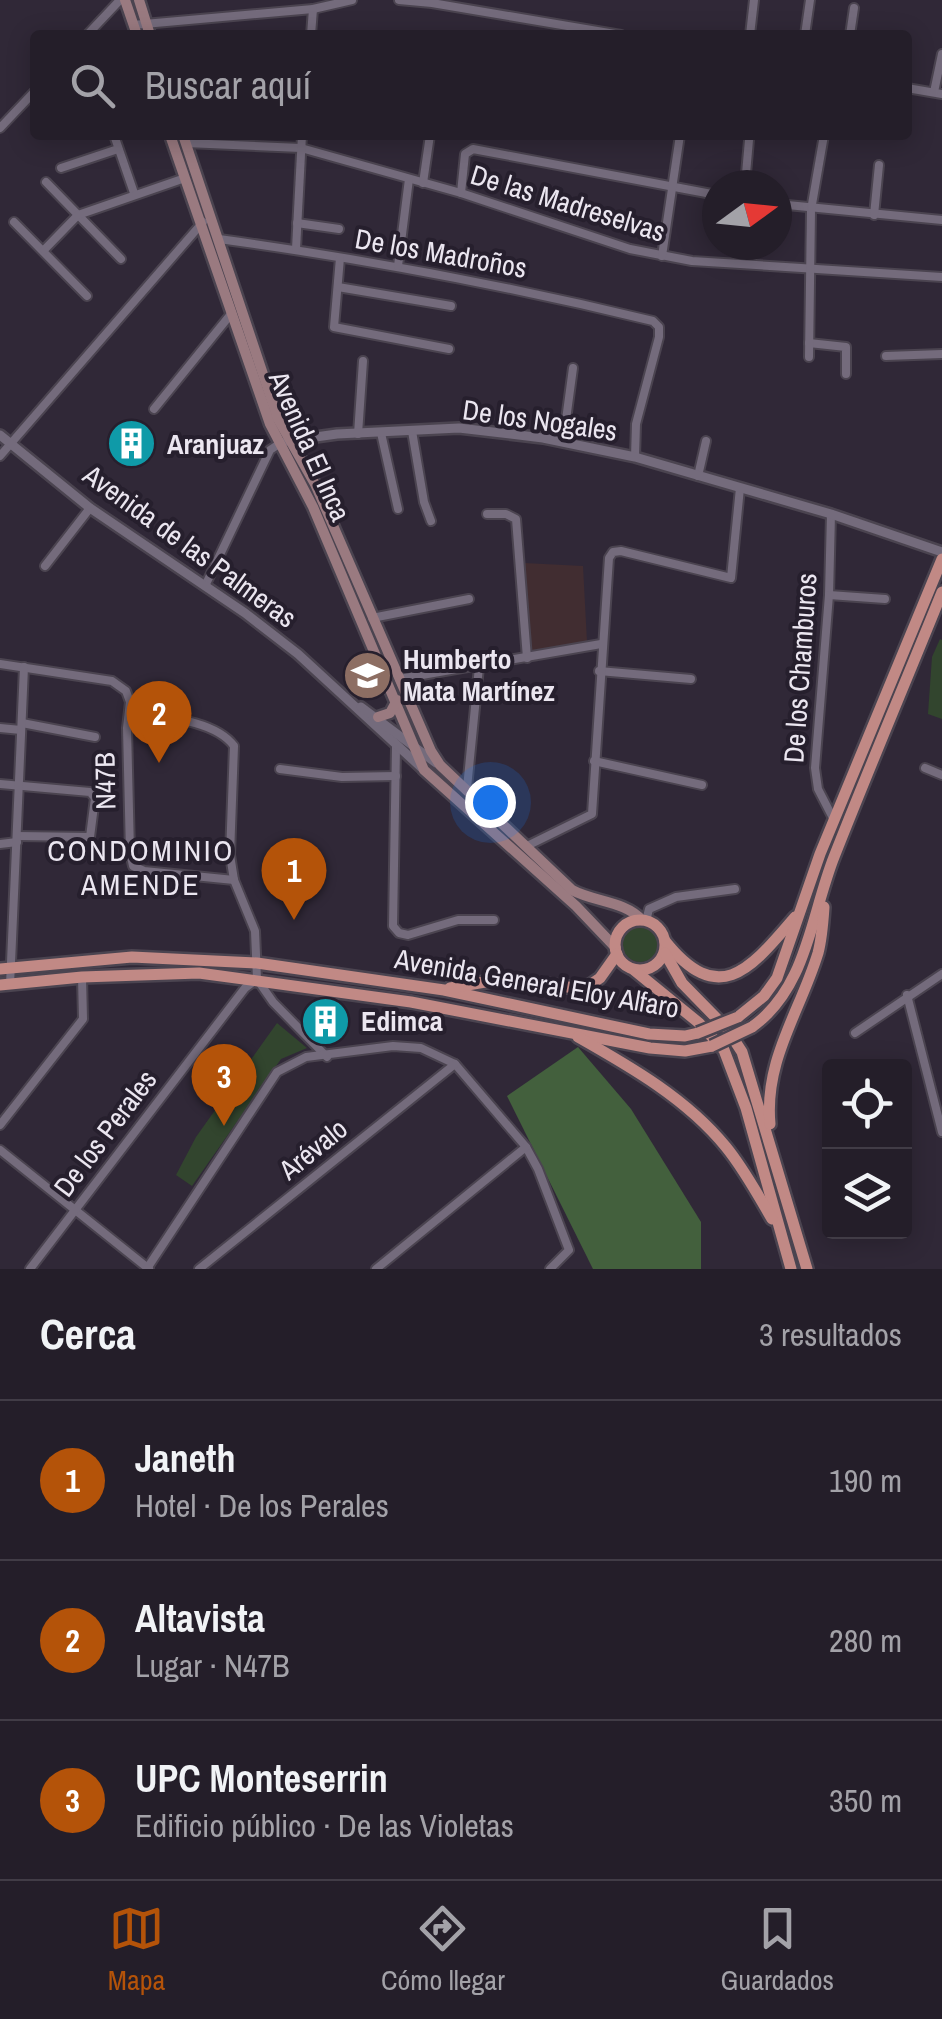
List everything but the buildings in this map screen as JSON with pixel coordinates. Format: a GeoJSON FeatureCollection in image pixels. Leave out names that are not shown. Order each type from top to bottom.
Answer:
{"type":"FeatureCollection","features":[{"type":"Feature","properties":{"kind":"main road"},"geometry":{"type":"LineString","coordinates":[[122,0],[135,30]]}},
{"type":"Feature","properties":{"kind":"main road"},"geometry":{"type":"LineString","coordinates":[[139,0],[148,30]]}},
{"type":"Feature","properties":{"kind":"main road","name":"Avenida El Inca"},"geometry":{"type":"LineString","coordinates":[[172,140],[185,178],[218,239],[284,442],[315,484],[398,679],[440,765]]}},
{"type":"Feature","properties":{"kind":"main road","name":"Avenida El Inca"},"geometry":{"type":"LineString","coordinates":[[184,140],[232,314],[397,700],[414,755],[424,770],[576,906],[616,951]]}},
{"type":"Feature","properties":{"kind":"main road","name":"Avenida General Eloy Alfaro"},"geometry":{"type":"LineString","coordinates":[[5,969],[132,957],[257,963],[444,990],[649,1034],[684,1036],[738,1017],[764,996],[776,978],[834,820],[942,555]]}},
{"type":"Feature","properties":{"kind":"main road","name":"Avenida General Eloy Alfaro"},"geometry":{"type":"LineString","coordinates":[[5,985],[184,973],[257,979],[411,1002],[650,1048],[685,1051],[712,1046],[752,1027],[779,1003],[787,988],[826,887],[832,861],[942,592]]}},
{"type":"Feature","properties":{"kind":"main road"},"geometry":{"type":"LineString","coordinates":[[378,717],[390,713],[397,700]]}},
{"type":"Feature","properties":{"kind":"main road","name":"Avenida de las Palmeras"},"geometry":{"type":"LineString","coordinates":[[440,765],[572,890],[586,898],[626,908],[659,928],[682,983],[736,1039],[772,1143],[807,1269]]}},
{"type":"Feature","properties":{"kind":"main road"},"geometry":{"type":"LineString","coordinates":[[772,1143],[769,1097],[774,1063],[817,955],[826,887]]}},
{"type":"Feature","properties":{"kind":"main road"},"geometry":{"type":"LineString","coordinates":[[634,970],[650,969],[665,947],[692,970],[715,976],[743,970],[759,958],[801,910]]}},
{"type":"Feature","properties":{"kind":"main road"},"geometry":{"type":"LineString","coordinates":[[444,990],[503,979],[584,989],[600,978],[616,951],[622,928],[644,920]]}},
{"type":"Feature","properties":{"kind":"main road"},"geometry":{"type":"LineString","coordinates":[[616,951],[624,964],[698,1023],[724,1050],[746,1108],[790,1269]]}},
{"type":"Feature","properties":{"kind":"main road"},"geometry":{"type":"LineString","coordinates":[[566,1030],[633,1068],[686,1106],[726,1147],[780,1231]]}},
{"type":"Feature","properties":{"kind":"street"},"geometry":{"type":"LineString","coordinates":[[92,30],[122,0]]}},
{"type":"Feature","properties":{"kind":"street"},"geometry":{"type":"LineString","coordinates":[[135,30],[146,22],[313,9],[352,0]]}},
{"type":"Feature","properties":{"kind":"street"},"geometry":{"type":"LineString","coordinates":[[399,0],[448,3],[583,30]]}},
{"type":"Feature","properties":{"kind":"street"},"geometry":{"type":"LineString","coordinates":[[751,30],[754,0]]}},
{"type":"Feature","properties":{"kind":"street"},"geometry":{"type":"LineString","coordinates":[[806,30],[810,0]]}},
{"type":"Feature","properties":{"kind":"street"},"geometry":{"type":"LineString","coordinates":[[851,30],[854,8]]}},
{"type":"Feature","properties":{"kind":"street"},"geometry":{"type":"LineString","coordinates":[[311,30],[313,9]]}},
{"type":"Feature","properties":{"kind":"street"},"geometry":{"type":"LineString","coordinates":[[912,89],[938,93],[942,54]]}},
{"type":"Feature","properties":{"kind":"street"},"geometry":{"type":"LineString","coordinates":[[0,128],[30,96]]}},
{"type":"Feature","properties":{"kind":"street"},"geometry":{"type":"LineString","coordinates":[[116,140],[134,193]]}},
{"type":"Feature","properties":{"kind":"street","name":"De las Madreselvas"},"geometry":{"type":"LineString","coordinates":[[197,140],[300,148],[662,256],[942,276]]}},
{"type":"Feature","properties":{"kind":"street"},"geometry":{"type":"LineString","coordinates":[[296,250],[301,140]]}},
{"type":"Feature","properties":{"kind":"street"},"geometry":{"type":"LineString","coordinates":[[423,183],[429,140]]}},
{"type":"Feature","properties":{"kind":"street"},"geometry":{"type":"LineString","coordinates":[[662,256],[679,140]]}},
{"type":"Feature","properties":{"kind":"street"},"geometry":{"type":"LineString","coordinates":[[746,170],[748,140]]}},
{"type":"Feature","properties":{"kind":"street"},"geometry":{"type":"LineString","coordinates":[[809,357],[811,210],[823,140]]}},
{"type":"Feature","properties":{"kind":"street"},"geometry":{"type":"LineString","coordinates":[[62,168],[118,148]]}},
{"type":"Feature","properties":{"kind":"street"},"geometry":{"type":"LineString","coordinates":[[461,194],[464,156],[474,148],[702,193]]}},
{"type":"Feature","properties":{"kind":"street"},"geometry":{"type":"LineString","coordinates":[[874,215],[879,164]]}},
{"type":"Feature","properties":{"kind":"street"},"geometry":{"type":"LineString","coordinates":[[44,250],[78,215],[185,178]]}},
{"type":"Feature","properties":{"kind":"street"},"geometry":{"type":"LineString","coordinates":[[398,266],[409,179]]}},
{"type":"Feature","properties":{"kind":"street"},"geometry":{"type":"LineString","coordinates":[[46,182],[120,259]]}},
{"type":"Feature","properties":{"kind":"street"},"geometry":{"type":"LineString","coordinates":[[792,207],[942,220]]}},
{"type":"Feature","properties":{"kind":"street"},"geometry":{"type":"LineString","coordinates":[[0,456],[207,221]]}},
{"type":"Feature","properties":{"kind":"street"},"geometry":{"type":"LineString","coordinates":[[14,222],[87,296]]}},
{"type":"Feature","properties":{"kind":"street"},"geometry":{"type":"LineString","coordinates":[[297,222],[338,229]]}},
{"type":"Feature","properties":{"kind":"street","name":"De los Madroños"},"geometry":{"type":"LineString","coordinates":[[218,239],[398,266],[534,292],[653,321],[659,338],[636,424],[634,458]]}},
{"type":"Feature","properties":{"kind":"street"},"geometry":{"type":"LineString","coordinates":[[340,258],[334,327],[449,349]]}},
{"type":"Feature","properties":{"kind":"street"},"geometry":{"type":"LineString","coordinates":[[338,286],[451,306]]}},
{"type":"Feature","properties":{"kind":"street"},"geometry":{"type":"LineString","coordinates":[[154,409],[232,314]]}},
{"type":"Feature","properties":{"kind":"street"},"geometry":{"type":"LineString","coordinates":[[809,343],[846,347],[846,374]]}},
{"type":"Feature","properties":{"kind":"street"},"geometry":{"type":"LineString","coordinates":[[886,356],[942,354]]}},
{"type":"Feature","properties":{"kind":"street"},"geometry":{"type":"LineString","coordinates":[[358,434],[364,360]]}},
{"type":"Feature","properties":{"kind":"street"},"geometry":{"type":"LineString","coordinates":[[563,442],[573,368]]}},
{"type":"Feature","properties":{"kind":"street","name":"De los Nogales"},"geometry":{"type":"LineString","coordinates":[[284,442],[337,434],[477,429],[563,442],[831,514],[942,555]]}},
{"type":"Feature","properties":{"kind":"street"},"geometry":{"type":"LineString","coordinates":[[412,431],[424,502],[431,520]]}},
{"type":"Feature","properties":{"kind":"street"},"geometry":{"type":"LineString","coordinates":[[381,432],[398,509]]}},
{"type":"Feature","properties":{"kind":"street","name":"Avenida de las Palmeras"},"geometry":{"type":"LineString","coordinates":[[0,435],[90,508],[298,654],[396,746],[440,765]]}},
{"type":"Feature","properties":{"kind":"street"},"geometry":{"type":"LineString","coordinates":[[698,476],[706,440]]}},
{"type":"Feature","properties":{"kind":"street"},"geometry":{"type":"LineString","coordinates":[[205,586],[270,450],[284,442]]}},
{"type":"Feature","properties":{"kind":"street"},"geometry":{"type":"LineString","coordinates":[[526,846],[592,814],[609,558],[613,552],[724,578],[734,574],[740,488]]}},
{"type":"Feature","properties":{"kind":"street"},"geometry":{"type":"LineString","coordinates":[[46,566],[90,508]]}},
{"type":"Feature","properties":{"kind":"street"},"geometry":{"type":"LineString","coordinates":[[486,514],[506,514],[516,519],[526,658]]}},
{"type":"Feature","properties":{"kind":"street","name":"De los Chamburos"},"geometry":{"type":"LineString","coordinates":[[831,514],[816,778],[834,820]]}},
{"type":"Feature","properties":{"kind":"street"},"geometry":{"type":"LineString","coordinates":[[829,595],[884,599]]}},
{"type":"Feature","properties":{"kind":"street"},"geometry":{"type":"LineString","coordinates":[[372,618],[469,599]]}},
{"type":"Feature","properties":{"kind":"street"},"geometry":{"type":"LineString","coordinates":[[398,679],[601,644]]}},
{"type":"Feature","properties":{"kind":"street"},"geometry":{"type":"LineString","coordinates":[[0,664],[114,682],[128,694],[130,712],[203,727],[226,736],[234,746],[229,837],[234,880],[254,925],[257,979],[273,1002],[326,1056]]}},
{"type":"Feature","properties":{"kind":"street"},"geometry":{"type":"LineString","coordinates":[[5,985],[17,839],[24,667]]}},
{"type":"Feature","properties":{"kind":"street"},"geometry":{"type":"LineString","coordinates":[[467,788],[478,667]]}},
{"type":"Feature","properties":{"kind":"street"},"geometry":{"type":"LineString","coordinates":[[600,671],[691,679]]}},
{"type":"Feature","properties":{"kind":"street","name":"Avenida de las Palmeras"},"geometry":{"type":"LineString","coordinates":[[350,700],[378,717],[414,755]]}},
{"type":"Feature","properties":{"kind":"street","name":"N47B"},"geometry":{"type":"LineString","coordinates":[[130,712],[127,758],[133,866],[144,871],[234,880]]}},
{"type":"Feature","properties":{"kind":"street"},"geometry":{"type":"LineString","coordinates":[[0,728],[95,737]]}},
{"type":"Feature","properties":{"kind":"street"},"geometry":{"type":"LineString","coordinates":[[396,746],[393,926],[408,935],[458,920],[494,920]]}},
{"type":"Feature","properties":{"kind":"street"},"geometry":{"type":"LineString","coordinates":[[280,768],[342,777],[396,774],[414,755]]}},
{"type":"Feature","properties":{"kind":"street"},"geometry":{"type":"LineString","coordinates":[[594,760],[702,784]]}},
{"type":"Feature","properties":{"kind":"street"},"geometry":{"type":"LineString","coordinates":[[925,768],[942,775]]}},
{"type":"Feature","properties":{"kind":"street"},"geometry":{"type":"LineString","coordinates":[[0,784],[94,794],[93,834],[88,838],[17,839],[0,844]]}},
{"type":"Feature","properties":{"kind":"street"},"geometry":{"type":"LineString","coordinates":[[644,920],[649,909],[661,902],[734,888]]}},
{"type":"Feature","properties":{"kind":"street"},"geometry":{"type":"LineString","coordinates":[[0,899],[13,898]]}},
{"type":"Feature","properties":{"kind":"street"},"geometry":{"type":"LineString","coordinates":[[854,1034],[942,974]]}},
{"type":"Feature","properties":{"kind":"street"},"geometry":{"type":"LineString","coordinates":[[0,1125],[83,1019],[82,978]]}},
{"type":"Feature","properties":{"kind":"street","name":"De los Perales"},"geometry":{"type":"LineString","coordinates":[[30,1269],[245,988],[257,979]]}},
{"type":"Feature","properties":{"kind":"street"},"geometry":{"type":"LineString","coordinates":[[907,995],[942,1132]]}},
{"type":"Feature","properties":{"kind":"street"},"geometry":{"type":"LineString","coordinates":[[0,1150],[148,1268],[277,1072],[306,1056],[421,1048],[455,1064],[526,1147],[569,1250],[550,1269]]}},
{"type":"Feature","properties":{"kind":"street","name":"Arévalo"},"geometry":{"type":"LineString","coordinates":[[198,1269],[455,1064]]}},
{"type":"Feature","properties":{"kind":"street"},"geometry":{"type":"LineString","coordinates":[[376,1269],[526,1147]]}},
{"type":"Feature","properties":{"kind":"shaded area"},"geometry":{"type":"Polygon","coordinates":[[[524,563],[583,566],[587,642],[532,653],[524,563]]]}},
{"type":"Feature","properties":{"kind":"green space"},"geometry":{"type":"Polygon","coordinates":[[[940,639],[942,719],[928,714],[932,657],[940,639]]]}},
{"type":"Feature","properties":{"kind":"green space"},"geometry":{"type":"Polygon","coordinates":[[[640,926],[652,932],[658,944],[652,956],[640,962],[628,956],[622,944],[628,932],[640,926]]]}},
{"type":"Feature","properties":{"kind":"green space"},"geometry":{"type":"Polygon","coordinates":[[[277,1023],[307,1048],[281,1059],[192,1186],[176,1175],[196,1137],[277,1023]]]}},
{"type":"Feature","properties":{"kind":"green space"},"geometry":{"type":"Polygon","coordinates":[[[578,1047],[631,1109],[701,1222],[701,1269],[593,1269],[507,1096],[578,1047]]]}},
{"type":"Feature","properties":{"kind":"place","name":"Aranjuaz"},"geometry":{"type":"Point","coordinates":[132,444]}},
{"type":"Feature","properties":{"kind":"place","name":"Humberto Mata Martínez"},"geometry":{"type":"Point","coordinates":[368,675]}},
{"type":"Feature","properties":{"kind":"place","name":"Altavista"},"geometry":{"type":"Point","coordinates":[159,763]}},
{"type":"Feature","properties":{"kind":"place","name":"Janeth"},"geometry":{"type":"Point","coordinates":[294,920]}},
{"type":"Feature","properties":{"kind":"place","name":"Edimca"},"geometry":{"type":"Point","coordinates":[326,1021]}},
{"type":"Feature","properties":{"kind":"place","name":"UPC Monteserrin"},"geometry":{"type":"Point","coordinates":[224,1126]}},
{"type":"Feature","properties":{"kind":"district","name":"CONDOMINIO AMENDE"},"geometry":{"type":"Point","coordinates":[141,868]}}]}
